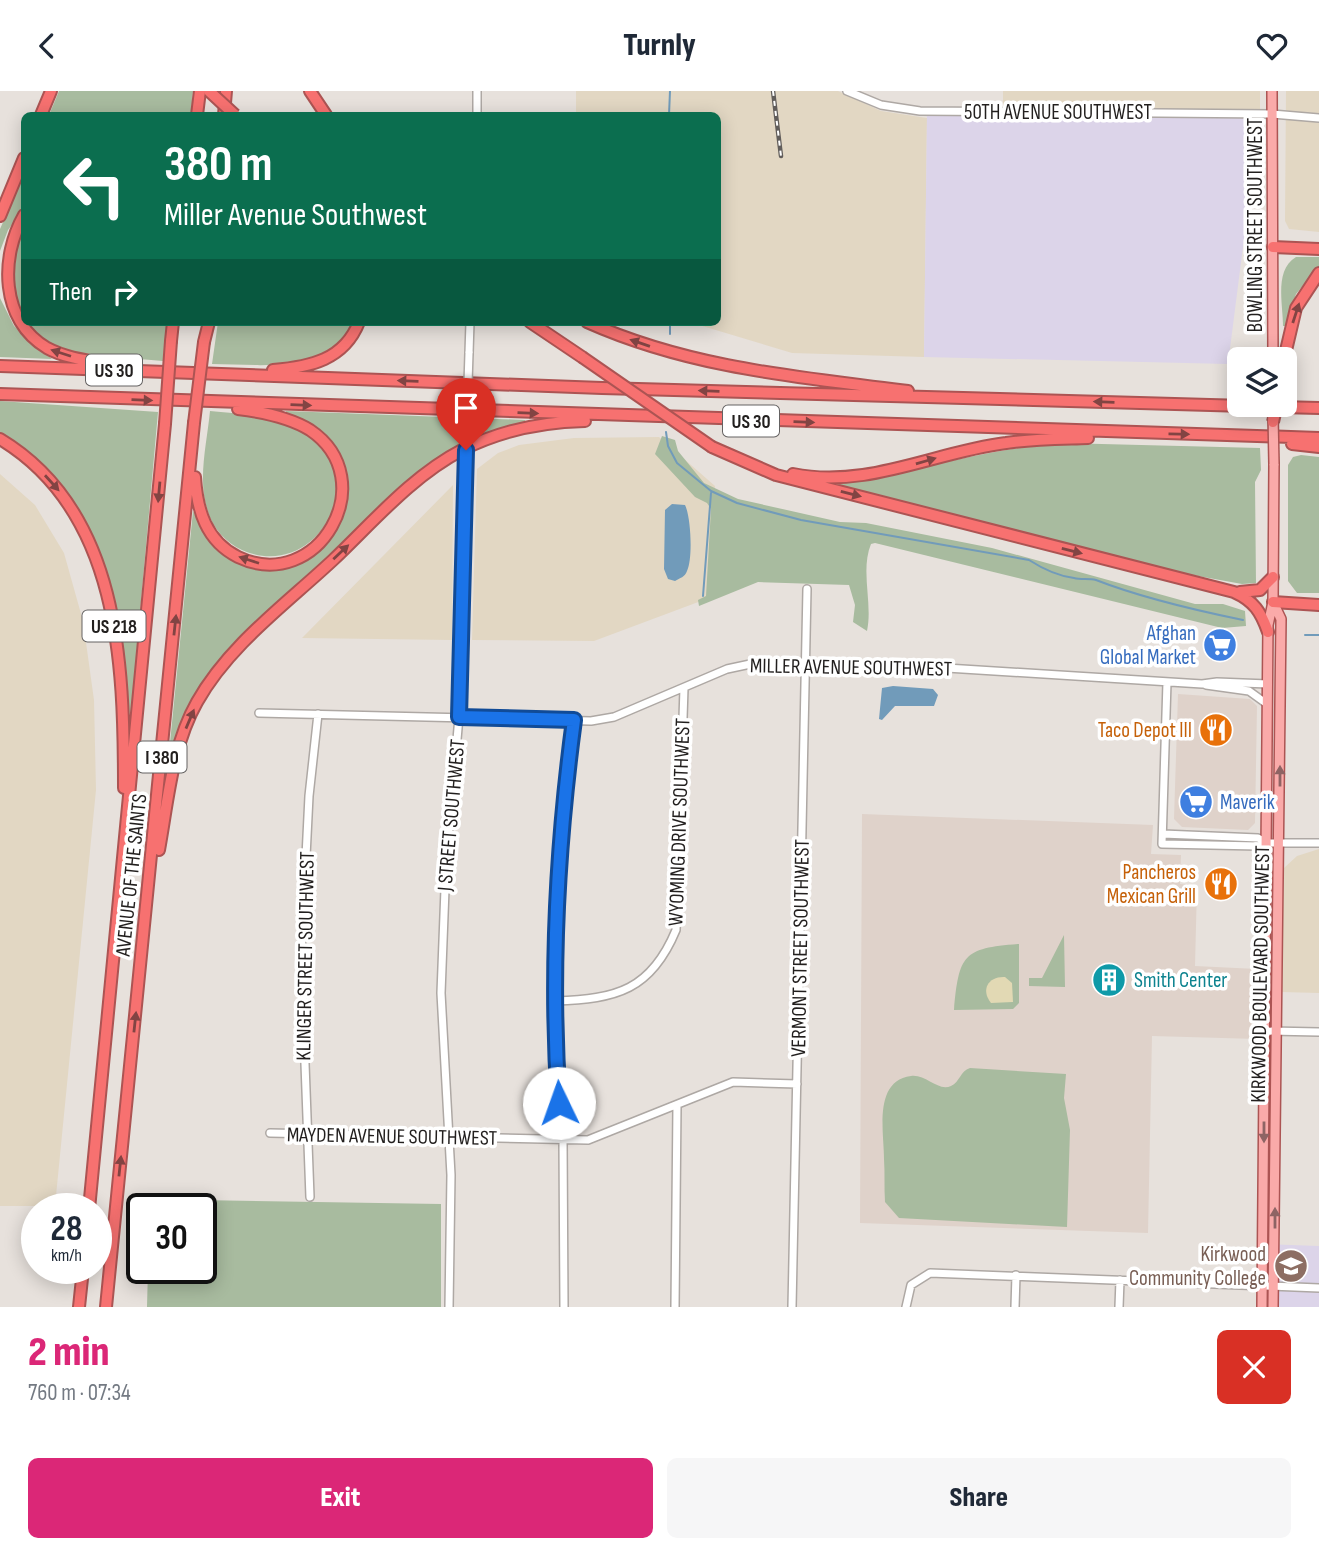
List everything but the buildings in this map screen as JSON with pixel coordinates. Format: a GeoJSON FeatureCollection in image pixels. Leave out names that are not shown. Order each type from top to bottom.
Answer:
{"type":"FeatureCollection","features":[{"type":"Feature","properties":{"kind":"highway"},"geometry":{"type":"LineString","coordinates":[[42,112],[51,91]]}},
{"type":"Feature","properties":{"kind":"highway"},"geometry":{"type":"LineString","coordinates":[[197,112],[200,91]]}},
{"type":"Feature","properties":{"kind":"highway"},"geometry":{"type":"LineString","coordinates":[[209,91],[232,112]]}},
{"type":"Feature","properties":{"kind":"highway"},"geometry":{"type":"LineString","coordinates":[[224,112],[226,91]]}},
{"type":"Feature","properties":{"kind":"highway"},"geometry":{"type":"LineString","coordinates":[[310,91],[324,112]]}},
{"type":"Feature","properties":{"kind":"highway"},"geometry":{"type":"LineString","coordinates":[[0,216],[21,164]]}},
{"type":"Feature","properties":{"kind":"highway"},"geometry":{"type":"LineString","coordinates":[[21,219],[7,240],[1,274],[6,303],[21,326]]}},
{"type":"Feature","properties":{"kind":"highway"},"geometry":{"type":"LineString","coordinates":[[1273,247],[1319,243]]}},
{"type":"Feature","properties":{"kind":"highway"},"geometry":{"type":"LineString","coordinates":[[1273,247],[1319,249]]}},
{"type":"Feature","properties":{"kind":"highway"},"geometry":{"type":"LineString","coordinates":[[1287,347],[1296,308],[1319,273]]}},
{"type":"Feature","properties":{"kind":"highway"},"geometry":{"type":"LineString","coordinates":[[21,326],[47,348],[67,356],[152,372]]}},
{"type":"Feature","properties":{"kind":"highway","name":"AVENUE OF THE SAINTS"},"geometry":{"type":"LineString","coordinates":[[91,1193],[165,424],[172,326]]}},
{"type":"Feature","properties":{"kind":"highway","name":"AVENUE OF THE SAINTS"},"geometry":{"type":"LineString","coordinates":[[106,1307],[194,423],[206,326]]}},
{"type":"Feature","properties":{"kind":"highway"},"geometry":{"type":"LineString","coordinates":[[229,375],[314,365],[342,347],[356,326]]}},
{"type":"Feature","properties":{"kind":"highway"},"geometry":{"type":"LineString","coordinates":[[536,326],[712,447],[763,469],[806,483],[1234,592],[1255,605],[1268,632]]}},
{"type":"Feature","properties":{"kind":"highway"},"geometry":{"type":"LineString","coordinates":[[597,326],[648,346],[741,370],[973,398]]}},
{"type":"Feature","properties":{"kind":"highway","name":"US 30"},"geometry":{"type":"LineString","coordinates":[[0,366],[1319,408]]}},
{"type":"Feature","properties":{"kind":"highway","name":"US 30"},"geometry":{"type":"LineString","coordinates":[[0,394],[1319,438]]}},
{"type":"Feature","properties":{"kind":"highway"},"geometry":{"type":"LineString","coordinates":[[184,401],[273,415],[309,430],[320,439],[330,449],[341,478],[340,509],[328,534],[306,554],[278,564],[247,561],[231,553],[208,532],[202,519],[197,499],[193,442]]}},
{"type":"Feature","properties":{"kind":"highway"},"geometry":{"type":"LineString","coordinates":[[1273,422],[1274,417]]}},
{"type":"Feature","properties":{"kind":"highway"},"geometry":{"type":"LineString","coordinates":[[145,929],[177,753],[201,695],[231,655],[422,476],[480,442],[528,427],[576,421],[709,419]]}},
{"type":"Feature","properties":{"kind":"highway"},"geometry":{"type":"LineString","coordinates":[[763,469],[827,477],[864,476],[1006,443],[1156,433]]}},
{"type":"Feature","properties":{"kind":"highway"},"geometry":{"type":"LineString","coordinates":[[1203,435],[1319,447]]}},
{"type":"Feature","properties":{"kind":"highway","name":"US 218"},"geometry":{"type":"LineString","coordinates":[[0,439],[26,457],[59,491],[87,534],[99,562],[115,633],[119,669],[124,751],[123,852]]}},
{"type":"Feature","properties":{"kind":"highway"},"geometry":{"type":"LineString","coordinates":[[1234,592],[1260,590],[1273,577]]}},
{"type":"Feature","properties":{"kind":"highway"},"geometry":{"type":"LineString","coordinates":[[1273,602],[1319,603]]}},
{"type":"Feature","properties":{"kind":"highway"},"geometry":{"type":"LineString","coordinates":[[79,1307],[81,1284]]}},
{"type":"Feature","properties":{"kind":"main road","name":"BOWLING STREET SOUTHWEST"},"geometry":{"type":"LineString","coordinates":[[1272,91],[1273,347]]}},
{"type":"Feature","properties":{"kind":"main road","name":"KIRKWOOD BOULEVARD SOUTHWEST"},"geometry":{"type":"LineString","coordinates":[[1262,1307],[1267,704],[1268,632],[1273,602],[1273,422]]}},
{"type":"Feature","properties":{"kind":"main road","name":"KIRKWOOD BOULEVARD SOUTHWEST"},"geometry":{"type":"LineString","coordinates":[[1273,602],[1281,619],[1273,1307]]}},
{"type":"Feature","properties":{"kind":"main road"},"geometry":{"type":"LineString","coordinates":[[1268,684],[1275,692],[1281,715]]}},
{"type":"Feature","properties":{"kind":"street"},"geometry":{"type":"LineString","coordinates":[[477,91],[477,112]]}},
{"type":"Feature","properties":{"kind":"street","name":"50TH AVENUE SOUTHWEST"},"geometry":{"type":"LineString","coordinates":[[847,91],[881,105],[920,111],[1272,114],[1319,118]]}},
{"type":"Feature","properties":{"kind":"street","name":"J STREET SOUTHWEST"},"geometry":{"type":"LineString","coordinates":[[449,1307],[448,1137],[441,993],[443,927],[459,717],[470,326]]}},
{"type":"Feature","properties":{"kind":"street","name":"VERMONT STREET SOUTHWEST"},"geometry":{"type":"LineString","coordinates":[[792,1307],[807,589]]}},
{"type":"Feature","properties":{"kind":"street","name":"MILLER AVENUE SOUTHWEST"},"geometry":{"type":"LineString","coordinates":[[259,713],[603,720],[740,664],[806,663],[915,666],[1202,684],[1249,691],[1267,704]]}},
{"type":"Feature","properties":{"kind":"street"},"geometry":{"type":"LineString","coordinates":[[1167,682],[1162,844],[1258,846],[1267,843],[1319,843]]}},
{"type":"Feature","properties":{"kind":"street","name":"MILLER AVENUE SOUTHWEST"},"geometry":{"type":"LineString","coordinates":[[1202,684],[1268,684]]}},
{"type":"Feature","properties":{"kind":"street","name":"WYOMING DRIVE SOUTHWEST"},"geometry":{"type":"LineString","coordinates":[[555,1001],[593,1000],[630,988],[660,962],[673,938],[679,913],[684,688]]}},
{"type":"Feature","properties":{"kind":"street","name":"KLINGER STREET SOUTHWEST"},"geometry":{"type":"LineString","coordinates":[[310,1197],[301,957],[309,796],[318,714]]}},
{"type":"Feature","properties":{"kind":"street"},"geometry":{"type":"LineString","coordinates":[[564,1307],[564,1140],[555,1001],[560,846],[574,720]]}},
{"type":"Feature","properties":{"kind":"street"},"geometry":{"type":"LineString","coordinates":[[1163,834],[1258,838],[1267,843]]}},
{"type":"Feature","properties":{"kind":"street"},"geometry":{"type":"LineString","coordinates":[[1264,1031],[1319,1031]]}},
{"type":"Feature","properties":{"kind":"street","name":"MAYDEN AVENUE SOUTHWEST"},"geometry":{"type":"LineString","coordinates":[[270,1133],[564,1140],[604,1136],[733,1082],[797,1084]]}},
{"type":"Feature","properties":{"kind":"street"},"geometry":{"type":"LineString","coordinates":[[675,1307],[677,1105]]}},
{"type":"Feature","properties":{"kind":"street"},"geometry":{"type":"LineString","coordinates":[[906,1307],[906,1294],[917,1278],[930,1273],[1319,1289]]}},
{"type":"Feature","properties":{"kind":"street"},"geometry":{"type":"LineString","coordinates":[[1015,1307],[1016,1275]]}},
{"type":"Feature","properties":{"kind":"street"},"geometry":{"type":"LineString","coordinates":[[1119,1307],[1120,1280]]}},
{"type":"Feature","properties":{"kind":"shaded area"},"geometry":{"type":"Polygon","coordinates":[[[576,91],[838,91],[881,111],[927,118],[924,357],[792,353],[702,326],[721,326],[721,112],[576,112],[576,91]]]}},
{"type":"Feature","properties":{"kind":"shaded area"},"geometry":{"type":"Polygon","coordinates":[[[1003,91],[1260,91],[1260,114],[1003,112],[1003,91]]]}},
{"type":"Feature","properties":{"kind":"shaded area"},"geometry":{"type":"Polygon","coordinates":[[[1286,91],[1319,91],[1319,232],[1289,229],[1285,221],[1286,91]]]}},
{"type":"Feature","properties":{"kind":"shaded area"},"geometry":{"type":"Polygon","coordinates":[[[927,111],[1260,114],[1230,347],[1227,347],[1227,364],[924,357],[927,111]]]}},
{"type":"Feature","properties":{"kind":"shaded area"},"geometry":{"type":"Polygon","coordinates":[[[659,437],[715,486],[709,598],[594,641],[472,640],[477,469],[498,453],[519,445],[574,438],[659,437]]]}},
{"type":"Feature","properties":{"kind":"shaded area"},"geometry":{"type":"Polygon","coordinates":[[[0,474],[35,505],[64,553],[83,621],[94,700],[96,790],[56,1193],[21,1193],[21,1206],[0,1206],[0,474]]]}},
{"type":"Feature","properties":{"kind":"shaded area"},"geometry":{"type":"Polygon","coordinates":[[[453,485],[452,640],[302,638],[453,485]]]}},
{"type":"Feature","properties":{"kind":"shaded area"},"geometry":{"type":"Polygon","coordinates":[[[1178,694],[1250,699],[1257,706],[1255,823],[1248,830],[1182,827],[1174,819],[1178,694]]]}},
{"type":"Feature","properties":{"kind":"shaded area"},"geometry":{"type":"Polygon","coordinates":[[[862,814],[1153,825],[1151,854],[1181,855],[1180,884],[1197,886],[1195,966],[1257,969],[1257,1039],[1152,1036],[1148,1233],[860,1223],[862,814]]]}},
{"type":"Feature","properties":{"kind":"shaded area"},"geometry":{"type":"Polygon","coordinates":[[[1319,849],[1319,993],[1281,992],[1284,868],[1297,856],[1319,849]]]}},
{"type":"Feature","properties":{"kind":"shaded area","name":"Kirkwood Community College"},"geometry":{"type":"Polygon","coordinates":[[[1263,1244],[1319,1246],[1319,1307],[1262,1307],[1263,1244]]]}},
{"type":"Feature","properties":{"kind":"green space"},"geometry":{"type":"Polygon","coordinates":[[[59,91],[193,91],[191,112],[50,112],[59,91]]]}},
{"type":"Feature","properties":{"kind":"green space"},"geometry":{"type":"Polygon","coordinates":[[[21,182],[21,212],[8,230],[0,251],[0,229],[21,182]]]}},
{"type":"Feature","properties":{"kind":"green space"},"geometry":{"type":"Polygon","coordinates":[[[21,226],[21,317],[8,287],[7,278],[7,261],[21,226]]]}},
{"type":"Feature","properties":{"kind":"green space"},"geometry":{"type":"Polygon","coordinates":[[[1296,257],[1319,257],[1319,266],[1296,294],[1286,326],[1283,326],[1282,279],[1289,263],[1296,257]]]}},
{"type":"Feature","properties":{"kind":"green space"},"geometry":{"type":"Polygon","coordinates":[[[0,298],[14,326],[52,359],[0,357],[0,298]]]}},
{"type":"Feature","properties":{"kind":"green space"},"geometry":{"type":"Polygon","coordinates":[[[28,326],[167,326],[163,361],[92,355],[69,350],[48,342],[28,326]]]}},
{"type":"Feature","properties":{"kind":"green space"},"geometry":{"type":"Polygon","coordinates":[[[217,326],[351,326],[343,339],[328,351],[311,359],[271,365],[212,364],[217,326]]]}},
{"type":"Feature","properties":{"kind":"green space"},"geometry":{"type":"Polygon","coordinates":[[[0,401],[158,412],[130,725],[120,641],[101,561],[85,523],[63,489],[35,459],[0,433],[0,401]]]}},
{"type":"Feature","properties":{"kind":"green space"},"geometry":{"type":"Polygon","coordinates":[[[210,411],[264,418],[290,425],[313,438],[329,458],[336,481],[334,504],[326,524],[311,541],[291,553],[268,556],[236,547],[217,529],[210,518],[203,488],[210,411]]]}},
{"type":"Feature","properties":{"kind":"green space"},"geometry":{"type":"Polygon","coordinates":[[[286,411],[525,420],[526,423],[457,447],[222,659],[167,773],[193,511],[204,532],[233,559],[297,564],[324,547],[345,513],[347,482],[342,464],[327,438],[314,427],[286,414],[286,411]]]}},
{"type":"Feature","properties":{"kind":"green space"},"geometry":{"type":"Polygon","coordinates":[[[662,436],[675,440],[678,451],[704,483],[738,499],[840,522],[866,523],[992,548],[1195,604],[1223,604],[1245,611],[1246,626],[1222,628],[875,543],[871,544],[868,554],[866,576],[869,609],[867,631],[853,622],[855,605],[849,585],[758,582],[699,606],[698,600],[706,596],[711,509],[707,503],[695,497],[655,454],[662,436]]]}},
{"type":"Feature","properties":{"kind":"green space"},"geometry":{"type":"Polygon","coordinates":[[[1062,443],[1260,448],[1261,470],[1255,482],[1256,583],[1242,584],[1176,572],[832,483],[1004,450],[1062,443]]]}},
{"type":"Feature","properties":{"kind":"green space"},"geometry":{"type":"Polygon","coordinates":[[[1293,457],[1319,457],[1319,593],[1297,593],[1288,581],[1288,465],[1293,457]]]}},
{"type":"Feature","properties":{"kind":"green space"},"geometry":{"type":"Polygon","coordinates":[[[1064,935],[1065,987],[1029,986],[1029,978],[1042,978],[1064,935]]]}},
{"type":"Feature","properties":{"kind":"green space"},"geometry":{"type":"Polygon","coordinates":[[[1019,944],[1019,1003],[1013,1009],[954,1010],[958,977],[967,958],[986,948],[1019,944]]]}},
{"type":"Feature","properties":{"kind":"green space"},"geometry":{"type":"Polygon","coordinates":[[[970,1068],[1066,1074],[1064,1098],[1070,1130],[1067,1227],[899,1218],[885,1202],[883,1109],[891,1087],[899,1080],[911,1076],[941,1087],[951,1086],[970,1068]]]}},
{"type":"Feature","properties":{"kind":"green space"},"geometry":{"type":"Polygon","coordinates":[[[217,1200],[441,1204],[441,1307],[147,1307],[148,1284],[217,1284],[217,1200]]]}},
{"type":"Feature","properties":{"kind":"sand"},"geometry":{"type":"Polygon","coordinates":[[[999,977],[1005,977],[1012,983],[1013,1002],[991,1003],[986,993],[988,984],[999,977]]]}},
{"type":"Feature","properties":{"kind":"water"},"geometry":{"type":"Polygon","coordinates":[[[672,504],[685,505],[690,538],[687,571],[675,581],[668,579],[664,569],[665,510],[672,504]]]}},
{"type":"Feature","properties":{"kind":"water"},"geometry":{"type":"Polygon","coordinates":[[[893,686],[933,689],[938,695],[934,706],[895,706],[882,720],[879,719],[882,688],[893,686]]]}},
{"type":"Feature","properties":{"kind":"waterway"},"geometry":{"type":"LineString","coordinates":[[669,112],[670,91]]}},
{"type":"Feature","properties":{"kind":"waterway"},"geometry":{"type":"LineString","coordinates":[[670,326],[670,334]]}},
{"type":"Feature","properties":{"kind":"waterway"},"geometry":{"type":"LineString","coordinates":[[666,432],[668,446],[677,463],[711,491],[737,503],[801,520],[1029,560],[1062,576],[1096,580],[1168,603],[1243,620]]}},
{"type":"Feature","properties":{"kind":"waterway"},"geometry":{"type":"LineString","coordinates":[[703,596],[711,493]]}},
{"type":"Feature","properties":{"kind":"waterway"},"geometry":{"type":"LineString","coordinates":[[1305,635],[1319,635]]}},
{"type":"Feature","properties":{"kind":"railway"},"geometry":{"type":"LineString","coordinates":[[773,91],[781,156]]}},
{"type":"Feature","properties":{"kind":"place","name":"Afghan Global Market"},"geometry":{"type":"Point","coordinates":[1220,645]}},
{"type":"Feature","properties":{"kind":"place","name":"Taco Depot III"},"geometry":{"type":"Point","coordinates":[1216,730]}},
{"type":"Feature","properties":{"kind":"place","name":"Maverik"},"geometry":{"type":"Point","coordinates":[1196,802]}},
{"type":"Feature","properties":{"kind":"place","name":"Pancheros Mexican Grill"},"geometry":{"type":"Point","coordinates":[1221,884]}},
{"type":"Feature","properties":{"kind":"place","name":"Smith Center"},"geometry":{"type":"Point","coordinates":[1109,980]}},
{"type":"Feature","properties":{"kind":"place","name":"Kirkwood Community College"},"geometry":{"type":"Point","coordinates":[1291,1266]}},
{"type":"Feature","properties":{"kind":"route"},"geometry":{"type":"LineString","coordinates":[[466,450],[459,717],[574,720],[566,777],[555,933],[559,1103]]}}]}
